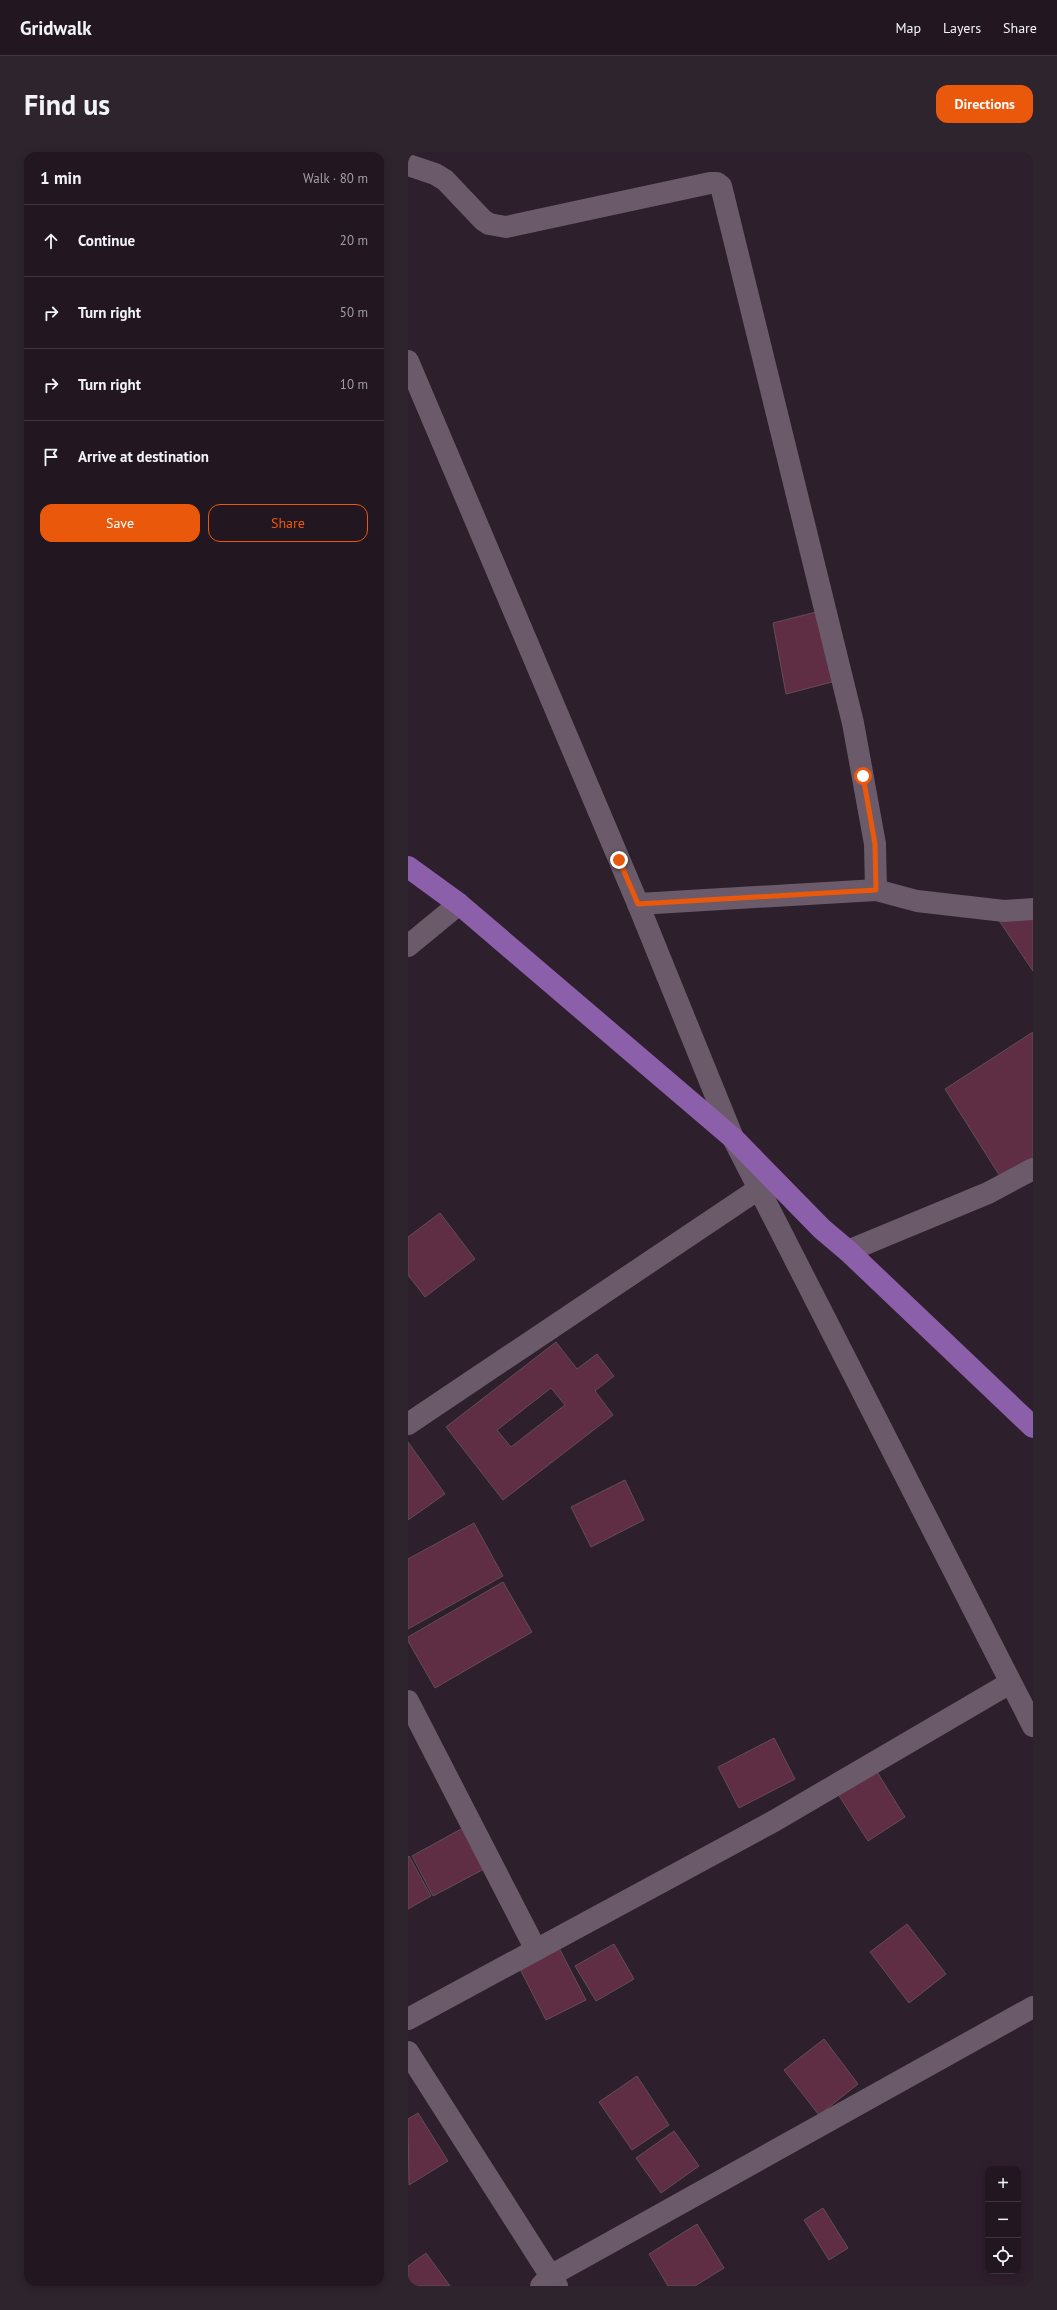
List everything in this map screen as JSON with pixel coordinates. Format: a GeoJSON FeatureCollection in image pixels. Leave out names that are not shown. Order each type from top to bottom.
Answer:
{"type":"FeatureCollection","features":[{"type":"Feature","properties":{"kind":"main road"},"geometry":{"type":"LineString","coordinates":[[408,867],[459,904],[733,1138],[822,1229],[848,1251],[1033,1427]]}},
{"type":"Feature","properties":{"kind":"street"},"geometry":{"type":"LineString","coordinates":[[408,165],[435,174],[445,180],[483,220],[489,224],[506,228],[710,183],[717,183],[721,186],[853,723],[875,844],[876,890]]}},
{"type":"Feature","properties":{"kind":"street"},"geometry":{"type":"LineString","coordinates":[[408,361],[638,904],[733,1138],[760,1188],[1033,1726]]}},
{"type":"Feature","properties":{"kind":"street"},"geometry":{"type":"LineString","coordinates":[[638,904],[876,890],[917,901],[1004,910],[1033,909]]}},
{"type":"Feature","properties":{"kind":"street"},"geometry":{"type":"LineString","coordinates":[[408,946],[459,904]]}},
{"type":"Feature","properties":{"kind":"street"},"geometry":{"type":"LineString","coordinates":[[848,1251],[988,1193],[1033,1169]]}},
{"type":"Feature","properties":{"kind":"street"},"geometry":{"type":"LineString","coordinates":[[408,1424],[760,1188]]}},
{"type":"Feature","properties":{"kind":"street"},"geometry":{"type":"LineString","coordinates":[[408,2019],[535,1948],[774,1821],[1010,1683]]}},
{"type":"Feature","properties":{"kind":"street"},"geometry":{"type":"LineString","coordinates":[[408,1701],[535,1948]]}},
{"type":"Feature","properties":{"kind":"street"},"geometry":{"type":"LineString","coordinates":[[408,2052],[550,2283],[1033,2007]]}},
{"type":"Feature","properties":{"kind":"building"},"geometry":{"type":"Polygon","coordinates":[[[820,611],[836,681],[786,694],[773,623],[820,611]]]}},
{"type":"Feature","properties":{"kind":"building"},"geometry":{"type":"Polygon","coordinates":[[[1033,912],[1033,971],[998,919],[1033,912]]]}},
{"type":"Feature","properties":{"kind":"building"},"geometry":{"type":"Polygon","coordinates":[[[1033,1032],[1033,1161],[1003,1181],[945,1089],[1033,1032]]]}},
{"type":"Feature","properties":{"kind":"building"},"geometry":{"type":"Polygon","coordinates":[[[440,1213],[475,1259],[425,1297],[408,1275],[408,1237],[440,1213]]]}},
{"type":"Feature","properties":{"kind":"building"},"geometry":{"type":"Polygon","coordinates":[[[556,1342],[577,1369],[597,1354],[614,1376],[595,1391],[613,1415],[503,1500],[446,1427],[556,1342]],[[551,1388],[497,1430],[511,1447],[565,1405],[551,1388]]]}},
{"type":"Feature","properties":{"kind":"building"},"geometry":{"type":"Polygon","coordinates":[[[408,1442],[445,1494],[408,1520],[408,1442]]]}},
{"type":"Feature","properties":{"kind":"building"},"geometry":{"type":"Polygon","coordinates":[[[625,1480],[644,1520],[591,1547],[571,1507],[625,1480]]]}},
{"type":"Feature","properties":{"kind":"building"},"geometry":{"type":"Polygon","coordinates":[[[474,1523],[503,1576],[408,1629],[408,1559],[474,1523]]]}},
{"type":"Feature","properties":{"kind":"building"},"geometry":{"type":"Polygon","coordinates":[[[503,1582],[532,1632],[435,1688],[408,1641],[408,1637],[503,1582]]]}},
{"type":"Feature","properties":{"kind":"building"},"geometry":{"type":"Polygon","coordinates":[[[774,1738],[795,1779],[739,1808],[718,1767],[774,1738]]]}},
{"type":"Feature","properties":{"kind":"building"},"geometry":{"type":"Polygon","coordinates":[[[874,1767],[905,1817],[868,1841],[836,1791],[874,1767]]]}},
{"type":"Feature","properties":{"kind":"building"},"geometry":{"type":"Polygon","coordinates":[[[463,1828],[484,1869],[433,1896],[412,1856],[463,1828]]]}},
{"type":"Feature","properties":{"kind":"building"},"geometry":{"type":"Polygon","coordinates":[[[409,1856],[431,1896],[408,1909],[408,1857],[409,1856]]]}},
{"type":"Feature","properties":{"kind":"building"},"geometry":{"type":"Polygon","coordinates":[[[907,1924],[946,1974],[909,2003],[870,1952],[907,1924]]]}},
{"type":"Feature","properties":{"kind":"building"},"geometry":{"type":"Polygon","coordinates":[[[614,1944],[634,1979],[596,2001],[575,1966],[614,1944]]]}},
{"type":"Feature","properties":{"kind":"building"},"geometry":{"type":"Polygon","coordinates":[[[558,1946],[586,2000],[546,2020],[519,1967],[558,1946]]]}},
{"type":"Feature","properties":{"kind":"building"},"geometry":{"type":"Polygon","coordinates":[[[824,2039],[858,2084],[819,2115],[784,2070],[824,2039]]]}},
{"type":"Feature","properties":{"kind":"building"},"geometry":{"type":"Polygon","coordinates":[[[637,2076],[669,2125],[632,2150],[599,2102],[637,2076]]]}},
{"type":"Feature","properties":{"kind":"building"},"geometry":{"type":"Polygon","coordinates":[[[418,2113],[448,2161],[409,2185],[408,2119],[418,2113]]]}},
{"type":"Feature","properties":{"kind":"building"},"geometry":{"type":"Polygon","coordinates":[[[674,2131],[699,2166],[661,2193],[636,2158],[674,2131]]]}},
{"type":"Feature","properties":{"kind":"building"},"geometry":{"type":"Polygon","coordinates":[[[823,2208],[848,2248],[829,2260],[804,2220],[823,2208]]]}},
{"type":"Feature","properties":{"kind":"building"},"geometry":{"type":"Polygon","coordinates":[[[697,2224],[724,2268],[695,2286],[668,2286],[649,2254],[697,2224]]]}},
{"type":"Feature","properties":{"kind":"building"},"geometry":{"type":"Polygon","coordinates":[[[426,2253],[450,2286],[408,2286],[408,2266],[426,2253]]]}},
{"type":"Feature","properties":{"kind":"route"},"geometry":{"type":"LineString","coordinates":[[619,860],[638,904],[876,890],[875,844],[863,776]]}}]}
